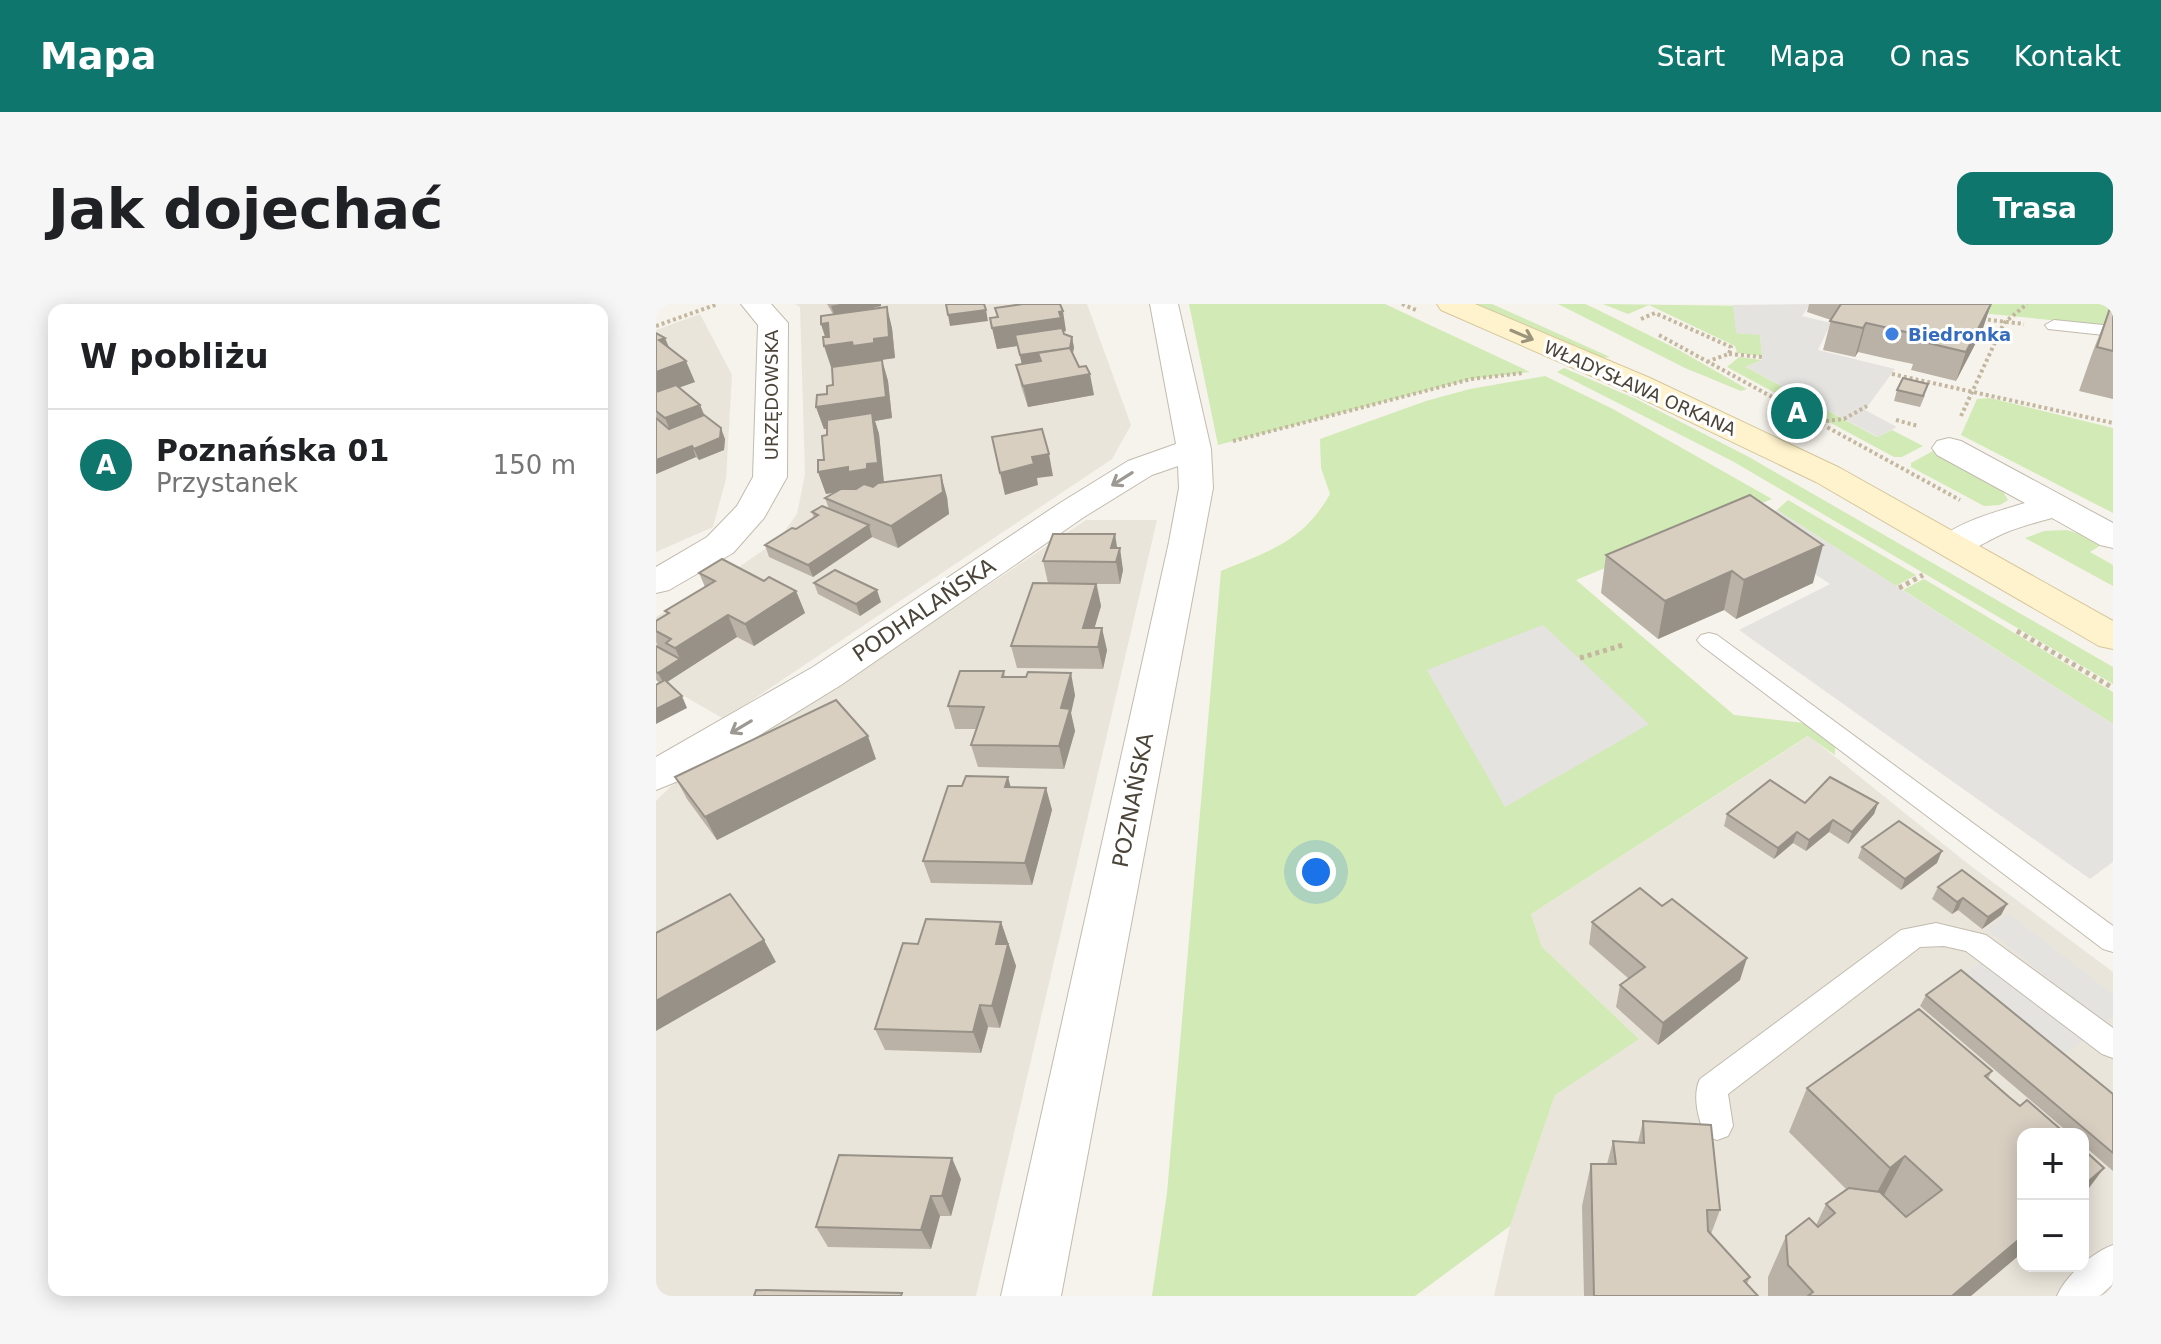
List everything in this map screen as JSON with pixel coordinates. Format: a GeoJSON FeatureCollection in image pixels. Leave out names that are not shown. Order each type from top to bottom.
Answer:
{"type":"FeatureCollection","features":[{"type":"Feature","properties":{"kind":"street","name":"URZĘDOWSKA"},"geometry":{"type":"LineString","coordinates":[[656,582],[720,545],[752,511],[770,477],[773,323],[755,304]]}},
{"type":"Feature","properties":{"kind":"street","name":"POZNAŃSKA"},"geometry":{"type":"LineString","coordinates":[[1031,1296],[1196,488],[1214,445],[1164,304]]}},
{"type":"Feature","properties":{"kind":"street","name":"WŁADYSŁAWA ORKANA"},"geometry":{"type":"LineString","coordinates":[[1451,304],[1639,385],[1828,475],[2113,637]]}},
{"type":"Feature","properties":{"kind":"street","name":"WŁADYSŁAWA ORKANA"},"geometry":{"type":"LineString","coordinates":[[1513,304],[1614,349],[1736,413],[1828,475]]}},
{"type":"Feature","properties":{"kind":"street"},"geometry":{"type":"LineString","coordinates":[[1953,436],[2053,506],[2113,537]]}},
{"type":"Feature","properties":{"kind":"street","name":"PODHALAŃSKA"},"geometry":{"type":"LineString","coordinates":[[656,775],[827,676],[1072,510],[1140,468],[1214,445]]}},
{"type":"Feature","properties":{"kind":"street"},"geometry":{"type":"LineString","coordinates":[[1953,545],[1993,525],[2053,506]]}},
{"type":"Feature","properties":{"kind":"lane"},"geometry":{"type":"LineString","coordinates":[[2054,325],[2113,331]]}},
{"type":"Feature","properties":{"kind":"lane"},"geometry":{"type":"LineString","coordinates":[[1709,640],[2023,865],[2113,941]]}},
{"type":"Feature","properties":{"kind":"lane"},"geometry":{"type":"LineString","coordinates":[[1717,1126],[1711,1089],[1911,938],[1929,933],[1951,935],[1976,943],[1997,955],[2113,1045]]}},
{"type":"Feature","properties":{"kind":"lane"},"geometry":{"type":"LineString","coordinates":[[2075,1296],[2113,1261]]}},
{"type":"Feature","properties":{"kind":"path"},"geometry":{"type":"LineString","coordinates":[[656,326],[719,304]]}},
{"type":"Feature","properties":{"kind":"path"},"geometry":{"type":"LineString","coordinates":[[1953,436],[2004,323],[2027,304]]}},
{"type":"Feature","properties":{"kind":"path"},"geometry":{"type":"LineString","coordinates":[[1641,319],[1655,313],[1731,347],[1729,354]]}},
{"type":"Feature","properties":{"kind":"path"},"geometry":{"type":"LineString","coordinates":[[1975,318],[2004,323],[2054,325]]}},
{"type":"Feature","properties":{"kind":"path"},"geometry":{"type":"LineString","coordinates":[[1659,335],[1967,504],[1993,525]]}},
{"type":"Feature","properties":{"kind":"path"},"geometry":{"type":"LineString","coordinates":[[1708,361],[1729,354],[1762,357]]}},
{"type":"Feature","properties":{"kind":"path"},"geometry":{"type":"LineString","coordinates":[[1214,445],[1471,379],[1530,372]]}},
{"type":"Feature","properties":{"kind":"path"},"geometry":{"type":"LineString","coordinates":[[1892,374],[2113,423]]}},
{"type":"Feature","properties":{"kind":"path"},"geometry":{"type":"LineString","coordinates":[[1826,421],[1844,419],[1867,406]]}},
{"type":"Feature","properties":{"kind":"path"},"geometry":{"type":"LineString","coordinates":[[1909,567],[1936,583]]}},
{"type":"Feature","properties":{"kind":"path"},"geometry":{"type":"LineString","coordinates":[[1899,588],[1923,575]]}},
{"type":"Feature","properties":{"kind":"path"},"geometry":{"type":"LineString","coordinates":[[2016,630],[2113,688]]}},
{"type":"Feature","properties":{"kind":"path"},"geometry":{"type":"LineString","coordinates":[[1580,658],[1623,645]]}},
{"type":"Feature","properties":{"kind":"shaded area"},"geometry":{"type":"Polygon","coordinates":[[[795,304],[1087,304],[1131,425],[1112,459],[724,719],[656,680],[656,617],[779,539],[797,514],[805,474],[800,307],[795,304]]]}},
{"type":"Feature","properties":{"kind":"shaded area"},"geometry":{"type":"Polygon","coordinates":[[[1810,304],[1802,316],[1831,323],[1818,350],[1895,369],[1865,410],[1897,427],[1878,437],[1746,367],[1762,360],[1760,335],[1736,333],[1733,305],[1810,304]]]}},
{"type":"Feature","properties":{"kind":"shaded area"},"geometry":{"type":"Polygon","coordinates":[[[700,314],[732,375],[726,479],[713,527],[656,552],[656,330],[700,314]]]}},
{"type":"Feature","properties":{"kind":"shaded area"},"geometry":{"type":"Polygon","coordinates":[[[1777,510],[2113,724],[2113,862],[2090,879],[1739,630],[1830,584],[1742,526],[1777,510]]]}},
{"type":"Feature","properties":{"kind":"shaded area"},"geometry":{"type":"Polygon","coordinates":[[[1086,520],[1157,520],[976,1296],[656,1296],[656,801],[671,786],[838,685],[1086,520]]]}},
{"type":"Feature","properties":{"kind":"shaded area"},"geometry":{"type":"Polygon","coordinates":[[[1543,625],[1649,724],[1505,807],[1427,670],[1543,625]]]}},
{"type":"Feature","properties":{"kind":"shaded area"},"geometry":{"type":"Polygon","coordinates":[[[1809,736],[1967,863],[2113,972],[2113,1296],[1494,1296],[1510,1226],[1555,1095],[1638,1038],[1542,947],[1531,914],[1809,736]]]}},
{"type":"Feature","properties":{"kind":"shaded area"},"geometry":{"type":"Polygon","coordinates":[[[2009,914],[2113,994],[2113,1016],[2104,1023],[1986,929],[2009,914]]]}},
{"type":"Feature","properties":{"kind":"shaded area"},"geometry":{"type":"Polygon","coordinates":[[[1986,959],[2084,1040],[2053,1063],[1955,981],[1986,959]]]}},
{"type":"Feature","properties":{"kind":"green space"},"geometry":{"type":"Polygon","coordinates":[[[1189,304],[1385,304],[1530,372],[1471,379],[1218,445],[1189,304]]]}},
{"type":"Feature","properties":{"kind":"green space"},"geometry":{"type":"Polygon","coordinates":[[[1473,304],[1492,304],[1610,357],[1602,358],[1473,304]]]}},
{"type":"Feature","properties":{"kind":"green space"},"geometry":{"type":"Polygon","coordinates":[[[1558,304],[1585,304],[1679,350],[1747,389],[1741,391],[1685,368],[1558,304]]]}},
{"type":"Feature","properties":{"kind":"green space"},"geometry":{"type":"Polygon","coordinates":[[[1603,304],[1751,306],[1736,333],[1760,334],[1762,356],[1737,353],[1735,346],[1649,305],[1628,314],[1603,304]]]}},
{"type":"Feature","properties":{"kind":"green space"},"geometry":{"type":"Polygon","coordinates":[[[1919,304],[2113,304],[2113,326],[1938,309],[1919,304]]]}},
{"type":"Feature","properties":{"kind":"green space"},"geometry":{"type":"Polygon","coordinates":[[[1739,357],[1762,360],[1746,367],[1877,437],[1892,430],[1923,446],[1902,457],[1894,457],[1727,367],[1739,357]]]}},
{"type":"Feature","properties":{"kind":"green space"},"geometry":{"type":"Polygon","coordinates":[[[1564,368],[1636,399],[1749,457],[2113,667],[2113,684],[1734,462],[1557,372],[1564,368]]]}},
{"type":"Feature","properties":{"kind":"green space"},"geometry":{"type":"Polygon","coordinates":[[[1545,376],[1613,409],[1772,499],[1576,580],[1734,715],[1812,724],[1835,739],[1835,755],[1808,736],[1531,914],[1542,947],[1639,1039],[1555,1095],[1510,1226],[1415,1296],[1152,1296],[1167,1193],[1221,571],[1283,543],[1320,510],[1330,494],[1321,468],[1320,439],[1426,401],[1470,389],[1545,376]]]}},
{"type":"Feature","properties":{"kind":"green space"},"geometry":{"type":"Polygon","coordinates":[[[1990,398],[2113,428],[2113,513],[1961,435],[1977,399],[1990,398]]]}},
{"type":"Feature","properties":{"kind":"green space"},"geometry":{"type":"Polygon","coordinates":[[[1933,451],[1999,485],[2008,500],[2000,505],[1984,506],[1911,467],[1911,463],[1933,451]]]}},
{"type":"Feature","properties":{"kind":"green space"},"geometry":{"type":"Polygon","coordinates":[[[1788,500],[1916,575],[1896,586],[1777,510],[1788,500]]]}},
{"type":"Feature","properties":{"kind":"green space"},"geometry":{"type":"Polygon","coordinates":[[[2067,530],[2106,542],[2090,552],[2113,565],[2113,586],[2025,538],[2044,531],[2067,530]]]}},
{"type":"Feature","properties":{"kind":"green space"},"geometry":{"type":"Polygon","coordinates":[[[1924,579],[2113,692],[2113,724],[1903,590],[1924,579]]]}},
{"type":"Feature","properties":{"kind":"building"},"geometry":{"type":"Polygon","coordinates":[[[946,304],[984,304],[986,310],[948,315],[946,304]]]}},
{"type":"Feature","properties":{"kind":"building"},"geometry":{"type":"Polygon","coordinates":[[[1060,304],[1063,311],[1059,312],[1061,318],[992,328],[990,318],[998,317],[995,308],[1060,304]]]}},
{"type":"Feature","properties":{"kind":"building"},"geometry":{"type":"Polygon","coordinates":[[[1841,304],[1991,304],[1966,352],[1920,341],[1923,336],[1893,329],[1866,323],[1863,328],[1830,321],[1841,304]]]}},
{"type":"Feature","properties":{"kind":"building"},"geometry":{"type":"Polygon","coordinates":[[[887,307],[889,337],[853,346],[852,342],[824,346],[823,337],[829,337],[828,323],[821,324],[821,316],[887,307]]]}},
{"type":"Feature","properties":{"kind":"building"},"geometry":{"type":"Polygon","coordinates":[[[2110,308],[2113,309],[2113,351],[2097,347],[2110,308]]]}},
{"type":"Feature","properties":{"kind":"building"},"geometry":{"type":"Polygon","coordinates":[[[1062,328],[1064,334],[1072,337],[1070,348],[1020,355],[1015,335],[1062,328]]]}},
{"type":"Feature","properties":{"kind":"building"},"geometry":{"type":"Polygon","coordinates":[[[656,333],[665,338],[659,340],[686,361],[656,372],[656,333]]]}},
{"type":"Feature","properties":{"kind":"building"},"geometry":{"type":"Polygon","coordinates":[[[1070,348],[1079,367],[1086,366],[1090,374],[1023,386],[1016,365],[1041,361],[1038,353],[1070,348]]]}},
{"type":"Feature","properties":{"kind":"building"},"geometry":{"type":"Polygon","coordinates":[[[882,360],[886,397],[816,407],[817,395],[827,394],[827,386],[833,385],[832,367],[882,360]]]}},
{"type":"Feature","properties":{"kind":"building"},"geometry":{"type":"Polygon","coordinates":[[[1903,378],[1928,384],[1923,396],[1897,390],[1903,378]]]}},
{"type":"Feature","properties":{"kind":"building"},"geometry":{"type":"Polygon","coordinates":[[[676,385],[700,405],[665,418],[656,411],[656,392],[676,385]]]}},
{"type":"Feature","properties":{"kind":"building"},"geometry":{"type":"Polygon","coordinates":[[[872,413],[878,463],[867,464],[867,469],[848,472],[848,467],[818,472],[818,460],[824,460],[822,436],[827,435],[827,420],[872,413]]]}},
{"type":"Feature","properties":{"kind":"building"},"geometry":{"type":"Polygon","coordinates":[[[704,415],[721,428],[720,438],[656,460],[656,418],[669,429],[704,415]]]}},
{"type":"Feature","properties":{"kind":"building"},"geometry":{"type":"Polygon","coordinates":[[[1042,429],[1049,454],[1032,457],[1034,464],[1000,473],[992,437],[1042,429]]]}},
{"type":"Feature","properties":{"kind":"building"},"geometry":{"type":"Polygon","coordinates":[[[941,475],[943,492],[891,526],[825,498],[841,489],[856,489],[864,484],[873,487],[878,483],[941,475]]]}},
{"type":"Feature","properties":{"kind":"building"},"geometry":{"type":"Polygon","coordinates":[[[1750,495],[1823,545],[1744,580],[1732,571],[1665,601],[1606,555],[1750,495]]]}},
{"type":"Feature","properties":{"kind":"building"},"geometry":{"type":"Polygon","coordinates":[[[822,506],[869,525],[808,565],[765,545],[818,515],[812,512],[822,506]]]}},
{"type":"Feature","properties":{"kind":"building"},"geometry":{"type":"Polygon","coordinates":[[[1053,534],[1115,534],[1111,548],[1120,548],[1116,562],[1043,561],[1053,534]]]}},
{"type":"Feature","properties":{"kind":"building"},"geometry":{"type":"Polygon","coordinates":[[[722,559],[764,581],[769,577],[796,591],[745,624],[728,615],[675,648],[666,643],[671,639],[656,631],[656,621],[669,613],[665,611],[715,581],[699,573],[722,559]]]}},
{"type":"Feature","properties":{"kind":"building"},"geometry":{"type":"Polygon","coordinates":[[[835,570],[877,590],[856,604],[814,583],[835,570]]]}},
{"type":"Feature","properties":{"kind":"building"},"geometry":{"type":"Polygon","coordinates":[[[1033,583],[1096,584],[1083,628],[1102,628],[1098,647],[1011,646],[1033,583]]]}},
{"type":"Feature","properties":{"kind":"building"},"geometry":{"type":"Polygon","coordinates":[[[656,646],[680,659],[656,672],[656,646]]]}},
{"type":"Feature","properties":{"kind":"building"},"geometry":{"type":"Polygon","coordinates":[[[960,671],[1004,671],[1002,677],[1026,677],[1028,672],[1071,673],[1061,708],[1070,709],[1059,746],[971,745],[984,707],[948,706],[960,671]]]}},
{"type":"Feature","properties":{"kind":"building"},"geometry":{"type":"Polygon","coordinates":[[[665,680],[682,696],[656,709],[656,685],[665,680]]]}},
{"type":"Feature","properties":{"kind":"building"},"geometry":{"type":"Polygon","coordinates":[[[836,700],[868,736],[705,817],[675,777],[836,700]]]}},
{"type":"Feature","properties":{"kind":"building"},"geometry":{"type":"Polygon","coordinates":[[[966,776],[1008,777],[1005,787],[1046,788],[1025,863],[923,861],[948,786],[962,786],[966,776]]]}},
{"type":"Feature","properties":{"kind":"building"},"geometry":{"type":"Polygon","coordinates":[[[1830,777],[1878,803],[1852,832],[1833,820],[1809,840],[1797,832],[1778,848],[1727,814],[1770,780],[1805,803],[1830,777]]]}},
{"type":"Feature","properties":{"kind":"building"},"geometry":{"type":"Polygon","coordinates":[[[1899,821],[1942,851],[1905,879],[1862,847],[1899,821]]]}},
{"type":"Feature","properties":{"kind":"building"},"geometry":{"type":"Polygon","coordinates":[[[1962,870],[2007,904],[1988,917],[1963,898],[1957,902],[1938,887],[1962,870]]]}},
{"type":"Feature","properties":{"kind":"building"},"geometry":{"type":"Polygon","coordinates":[[[1640,888],[1662,906],[1672,899],[1747,958],[1663,1023],[1620,985],[1645,967],[1592,922],[1640,888]]]}},
{"type":"Feature","properties":{"kind":"building"},"geometry":{"type":"Polygon","coordinates":[[[730,894],[764,940],[656,1001],[656,933],[730,894]]]}},
{"type":"Feature","properties":{"kind":"building"},"geometry":{"type":"Polygon","coordinates":[[[926,919],[1001,922],[996,944],[1008,944],[1001,973],[992,1006],[980,1005],[973,1032],[875,1029],[903,943],[918,944],[926,919]]]}},
{"type":"Feature","properties":{"kind":"building"},"geometry":{"type":"Polygon","coordinates":[[[1961,970],[2113,1094],[2113,1153],[2089,1133],[2089,1128],[2083,1128],[1926,995],[1961,970]]]}},
{"type":"Feature","properties":{"kind":"building"},"geometry":{"type":"Polygon","coordinates":[[[1919,1009],[1992,1071],[1985,1076],[2009,1097],[2020,1106],[2027,1100],[2059,1128],[2017,1128],[2017,1241],[1952,1296],[1808,1296],[1813,1292],[1788,1265],[1786,1236],[1809,1218],[1818,1227],[1835,1213],[1826,1204],[1849,1188],[1880,1192],[1906,1217],[1942,1190],[1905,1156],[1890,1168],[1807,1088],[1919,1009]]]}},
{"type":"Feature","properties":{"kind":"building"},"geometry":{"type":"Polygon","coordinates":[[[1643,1121],[1711,1125],[1720,1210],[1707,1210],[1708,1231],[1750,1277],[1744,1281],[1758,1296],[1594,1296],[1591,1164],[1616,1164],[1613,1141],[1644,1143],[1643,1121]]]}},
{"type":"Feature","properties":{"kind":"building"},"geometry":{"type":"Polygon","coordinates":[[[2089,1154],[2104,1168],[2089,1181],[2089,1154]]]}},
{"type":"Feature","properties":{"kind":"building"},"geometry":{"type":"Polygon","coordinates":[[[839,1155],[952,1158],[942,1196],[931,1196],[921,1230],[816,1227],[839,1155]]]}},
{"type":"Feature","properties":{"kind":"building"},"geometry":{"type":"Polygon","coordinates":[[[756,1290],[902,1293],[901,1296],[754,1296],[756,1290]]]}},
{"type":"Feature","properties":{"kind":"place","name":"Biedronka"},"geometry":{"type":"Point","coordinates":[1892,334]}},
{"type":"Feature","properties":{"kind":"place","name":"Poznańska 01"},"geometry":{"type":"Point","coordinates":[1797,413]}}]}
